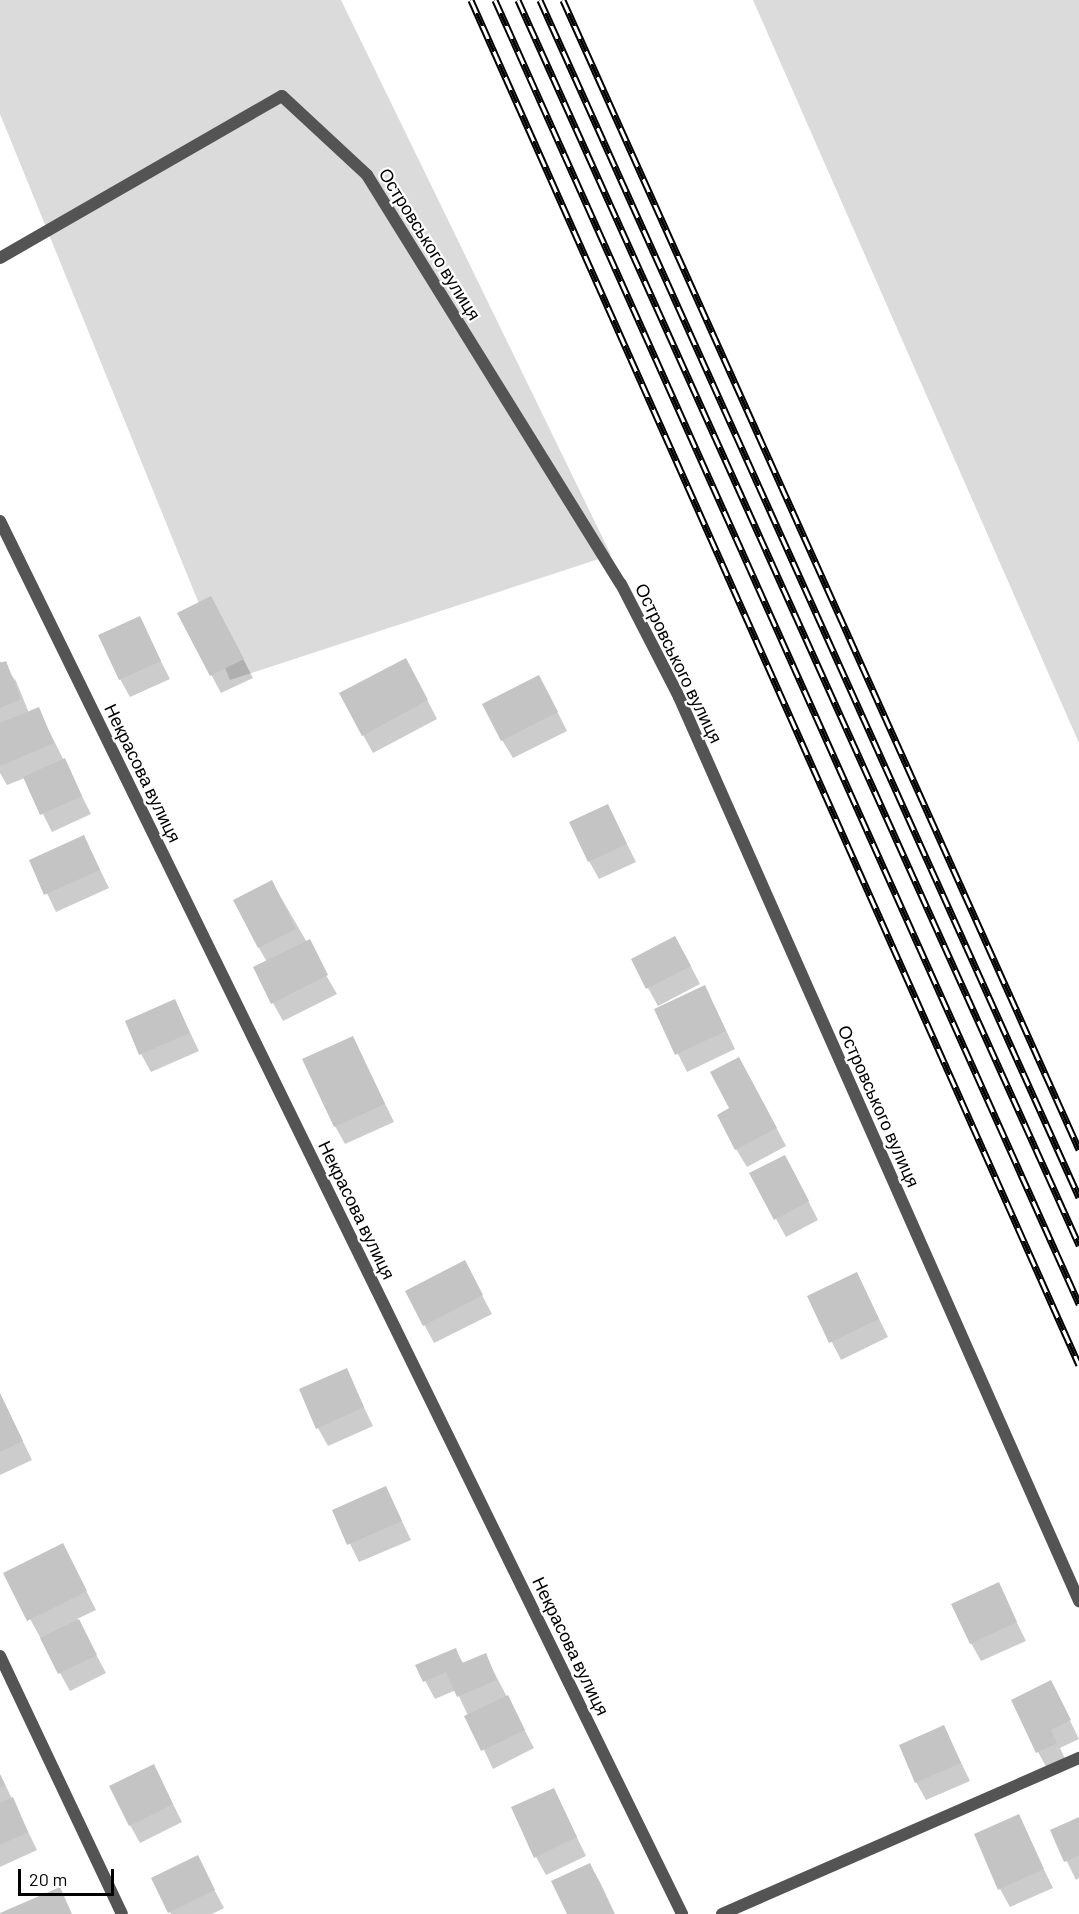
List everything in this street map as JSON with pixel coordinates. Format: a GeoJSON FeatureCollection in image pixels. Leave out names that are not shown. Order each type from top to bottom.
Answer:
{"type":"FeatureCollection","features":[{"type":"Feature","properties":{"kind":"street","name":"Островського вулиця"},"geometry":{"type":"LineString","coordinates":[[0,258],[282,96],[367,175],[621,584],[674,687],[1079,1600]]}},
{"type":"Feature","properties":{"kind":"street","name":"Некрасова вулиця"},"geometry":{"type":"LineString","coordinates":[[0,521],[682,1914]]}},
{"type":"Feature","properties":{"kind":"street"},"geometry":{"type":"LineString","coordinates":[[0,1656],[122,1914]]}},
{"type":"Feature","properties":{"kind":"street"},"geometry":{"type":"LineString","coordinates":[[722,1914],[1079,1758]]}},
{"type":"Feature","properties":{"kind":"shaded area"},"geometry":{"type":"Polygon","coordinates":[[[0,0],[341,0],[611,555],[230,680],[0,114],[0,0]]]}},
{"type":"Feature","properties":{"kind":"shaded area"},"geometry":{"type":"Polygon","coordinates":[[[753,0],[1079,0],[1079,743],[753,0]]]}},
{"type":"Feature","properties":{"kind":"building"},"geometry":{"type":"Polygon","coordinates":[[[211,596],[244,659],[210,676],[177,613],[211,596]]]}},
{"type":"Feature","properties":{"kind":"building"},"geometry":{"type":"Polygon","coordinates":[[[140,616],[161,661],[119,680],[98,635],[140,616]]]}},
{"type":"Feature","properties":{"kind":"building"},"geometry":{"type":"Polygon","coordinates":[[[406,658],[428,700],[362,736],[339,693],[406,658]]]}},
{"type":"Feature","properties":{"kind":"building"},"geometry":{"type":"Polygon","coordinates":[[[6,661],[21,699],[0,708],[0,663],[6,661]]]}},
{"type":"Feature","properties":{"kind":"building"},"geometry":{"type":"Polygon","coordinates":[[[539,675],[558,712],[501,741],[482,704],[539,675]]]}},
{"type":"Feature","properties":{"kind":"building"},"geometry":{"type":"Polygon","coordinates":[[[39,707],[54,743],[0,766],[0,723],[39,707]]]}},
{"type":"Feature","properties":{"kind":"building"},"geometry":{"type":"Polygon","coordinates":[[[65,758],[82,796],[40,815],[23,777],[65,758]]]}},
{"type":"Feature","properties":{"kind":"building"},"geometry":{"type":"Polygon","coordinates":[[[608,804],[627,844],[588,862],[569,822],[608,804]]]}},
{"type":"Feature","properties":{"kind":"building"},"geometry":{"type":"Polygon","coordinates":[[[84,835],[100,870],[44,895],[29,860],[84,835]]]}},
{"type":"Feature","properties":{"kind":"building"},"geometry":{"type":"Polygon","coordinates":[[[272,880],[296,929],[258,948],[233,900],[272,880]]]}},
{"type":"Feature","properties":{"kind":"building"},"geometry":{"type":"Polygon","coordinates":[[[675,936],[691,966],[646,989],[631,959],[675,936]]]}},
{"type":"Feature","properties":{"kind":"building"},"geometry":{"type":"Polygon","coordinates":[[[310,939],[328,975],[271,1004],[253,967],[310,939]]]}},
{"type":"Feature","properties":{"kind":"building"},"geometry":{"type":"Polygon","coordinates":[[[705,985],[726,1031],[675,1055],[654,1009],[705,985]]]}},
{"type":"Feature","properties":{"kind":"building"},"geometry":{"type":"Polygon","coordinates":[[[175,999],[190,1033],[139,1055],[125,1021],[175,999]]]}},
{"type":"Feature","properties":{"kind":"building"},"geometry":{"type":"Polygon","coordinates":[[[353,1036],[385,1104],[334,1127],[302,1059],[353,1036]]]}},
{"type":"Feature","properties":{"kind":"building"},"geometry":{"type":"Polygon","coordinates":[[[739,1057],[777,1128],[735,1150],[717,1115],[729,1108],[710,1072],[739,1057]]]}},
{"type":"Feature","properties":{"kind":"building"},"geometry":{"type":"Polygon","coordinates":[[[785,1155],[809,1201],[774,1220],[749,1173],[785,1155]]]}},
{"type":"Feature","properties":{"kind":"building"},"geometry":{"type":"Polygon","coordinates":[[[465,1260],[483,1295],[423,1326],[405,1291],[465,1260]]]}},
{"type":"Feature","properties":{"kind":"building"},"geometry":{"type":"Polygon","coordinates":[[[857,1272],[879,1319],[829,1343],[807,1296],[857,1272]]]}},
{"type":"Feature","properties":{"kind":"building"},"geometry":{"type":"Polygon","coordinates":[[[347,1368],[364,1407],[316,1429],[299,1389],[347,1368]]]}},
{"type":"Feature","properties":{"kind":"building"},"geometry":{"type":"Polygon","coordinates":[[[0,1393],[23,1441],[0,1452],[0,1393]]]}},
{"type":"Feature","properties":{"kind":"building"},"geometry":{"type":"Polygon","coordinates":[[[386,1486],[402,1521],[347,1545],[332,1510],[386,1486]]]}},
{"type":"Feature","properties":{"kind":"building"},"geometry":{"type":"Polygon","coordinates":[[[63,1543],[87,1591],[27,1621],[3,1573],[63,1543]]]}},
{"type":"Feature","properties":{"kind":"building"},"geometry":{"type":"Polygon","coordinates":[[[999,1582],[1017,1622],[970,1644],[951,1604],[999,1582]]]}},
{"type":"Feature","properties":{"kind":"building"},"geometry":{"type":"Polygon","coordinates":[[[79,1619],[97,1655],[58,1674],[40,1638],[79,1619]]]}},
{"type":"Feature","properties":{"kind":"building"},"geometry":{"type":"Polygon","coordinates":[[[456,1648],[462,1663],[486,1653],[497,1680],[457,1697],[446,1672],[423,1682],[415,1665],[456,1648]]]}},
{"type":"Feature","properties":{"kind":"building"},"geometry":{"type":"Polygon","coordinates":[[[1051,1680],[1071,1720],[1051,1730],[1057,1743],[1036,1753],[1011,1700],[1051,1680]]]}},
{"type":"Feature","properties":{"kind":"building"},"geometry":{"type":"Polygon","coordinates":[[[508,1695],[525,1730],[481,1751],[464,1716],[508,1695]]]}},
{"type":"Feature","properties":{"kind":"building"},"geometry":{"type":"Polygon","coordinates":[[[944,1725],[961,1763],[915,1783],[899,1745],[944,1725]]]}},
{"type":"Feature","properties":{"kind":"building"},"geometry":{"type":"Polygon","coordinates":[[[154,1764],[173,1804],[129,1826],[109,1786],[154,1764]]]}},
{"type":"Feature","properties":{"kind":"building"},"geometry":{"type":"Polygon","coordinates":[[[0,1774],[5,1785],[0,1788],[0,1774]]]}},
{"type":"Feature","properties":{"kind":"building"},"geometry":{"type":"Polygon","coordinates":[[[554,1788],[577,1837],[534,1858],[511,1807],[554,1788]]]}},
{"type":"Feature","properties":{"kind":"building"},"geometry":{"type":"Polygon","coordinates":[[[13,1797],[28,1832],[0,1845],[0,1803],[13,1797]]]}},
{"type":"Feature","properties":{"kind":"building"},"geometry":{"type":"Polygon","coordinates":[[[1019,1814],[1044,1869],[998,1890],[974,1834],[1019,1814]]]}},
{"type":"Feature","properties":{"kind":"building"},"geometry":{"type":"Polygon","coordinates":[[[1079,1817],[1079,1856],[1064,1862],[1050,1830],[1079,1817]]]}},
{"type":"Feature","properties":{"kind":"building"},"geometry":{"type":"Polygon","coordinates":[[[198,1855],[215,1890],[168,1913],[151,1878],[198,1855]]]}},
{"type":"Feature","properties":{"kind":"building"},"geometry":{"type":"Polygon","coordinates":[[[590,1863],[614,1914],[567,1914],[551,1881],[590,1863]]]}},
{"type":"Feature","properties":{"kind":"building"},"geometry":{"type":"Polygon","coordinates":[[[60,1887],[72,1914],[0,1914],[0,1913],[60,1887]]]}},
{"type":"Feature","properties":{"kind":"railway"},"geometry":{"type":"LineString","coordinates":[[471,0],[1079,1365]]}},
{"type":"Feature","properties":{"kind":"railway"},"geometry":{"type":"LineString","coordinates":[[495,0],[1079,1304]]}},
{"type":"Feature","properties":{"kind":"railway"},"geometry":{"type":"LineString","coordinates":[[518,0],[1079,1245]]}},
{"type":"Feature","properties":{"kind":"railway"},"geometry":{"type":"LineString","coordinates":[[540,0],[1079,1197]]}},
{"type":"Feature","properties":{"kind":"railway"},"geometry":{"type":"LineString","coordinates":[[563,0],[1079,1149]]}}]}
